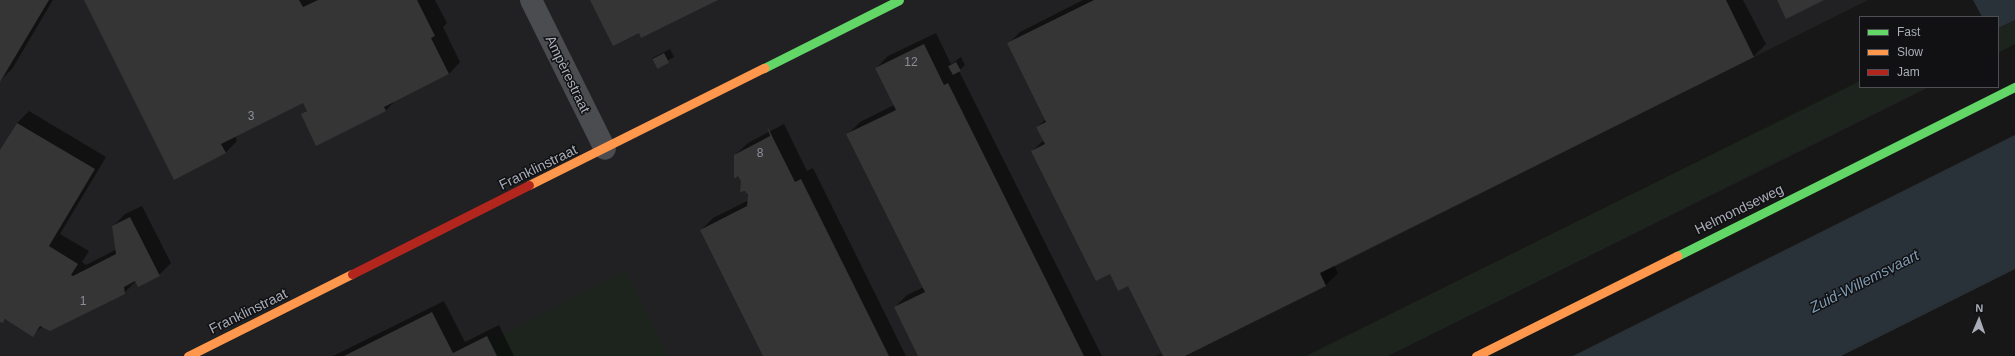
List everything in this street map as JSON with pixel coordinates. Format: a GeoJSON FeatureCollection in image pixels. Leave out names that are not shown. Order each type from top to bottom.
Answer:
{"type":"FeatureCollection","features":[{"type":"Feature","properties":{"kind":"street","name":"Ampèrestraat"},"geometry":{"type":"LineString","coordinates":[[531,0],[605,149]]}},
{"type":"Feature","properties":{"kind":"street","name":"Franklinstraat"},"geometry":{"type":"LineString","coordinates":[[188,356],[605,149],[899,0]]}},
{"type":"Feature","properties":{"kind":"street","name":"Helmondseweg"},"geometry":{"type":"LineString","coordinates":[[1476,356],[2015,87]]}},
{"type":"Feature","properties":{"kind":"shaded area"},"geometry":{"type":"Polygon","coordinates":[[[0,0],[1868,0],[1156,356],[0,356],[0,0]]]}},
{"type":"Feature","properties":{"kind":"shaded area"},"geometry":{"type":"Polygon","coordinates":[[[2015,20],[2015,44],[1999,52],[1999,28],[2015,20]]]}},
{"type":"Feature","properties":{"kind":"shaded area"},"geometry":{"type":"Polygon","coordinates":[[[1859,81],[1859,88],[1927,88],[1388,356],[1306,356],[1859,81]]]}},
{"type":"Feature","properties":{"kind":"shaded area"},"geometry":{"type":"Polygon","coordinates":[[[626,270],[668,356],[495,356],[488,342],[626,270]]]}},
{"type":"Feature","properties":{"kind":"water"},"geometry":{"type":"Polygon","coordinates":[[[1973,0],[2015,0],[2015,20],[1999,28],[1999,16],[1981,16],[1973,0]]]}},
{"type":"Feature","properties":{"kind":"water","name":"Zuid-Willemsvaart"},"geometry":{"type":"Polygon","coordinates":[[[2015,135],[2015,269],[1841,356],[1573,356],[2015,135]]]}},
{"type":"Feature","properties":{"kind":"building"},"geometry":{"type":"Polygon","coordinates":[[[0,0],[49,0],[0,82],[0,0]]]}},
{"type":"Feature","properties":{"kind":"building"},"geometry":{"type":"Polygon","coordinates":[[[84,0],[299,0],[303,7],[318,0],[417,0],[435,36],[431,38],[449,74],[384,107],[386,111],[316,146],[301,114],[307,111],[303,103],[221,144],[226,153],[174,180],[84,0]]]}},
{"type":"Feature","properties":{"kind":"building"},"geometry":{"type":"Polygon","coordinates":[[[590,0],[718,0],[641,38],[639,33],[613,46],[590,0]]]}},
{"type":"Feature","properties":{"kind":"building"},"geometry":{"type":"Polygon","coordinates":[[[1094,0],[1726,0],[1754,57],[1320,273],[1326,286],[1185,356],[1163,356],[1128,286],[1118,291],[1110,274],[1096,281],[1031,151],[1045,144],[1036,127],[1046,122],[1007,43],[1094,0]]]}},
{"type":"Feature","properties":{"kind":"building"},"geometry":{"type":"Polygon","coordinates":[[[1777,0],[1824,0],[1786,19],[1777,0]]]}},
{"type":"Feature","properties":{"kind":"building"},"geometry":{"type":"Polygon","coordinates":[[[924,44],[944,85],[948,83],[1084,356],[918,356],[894,307],[925,292],[846,134],[896,110],[875,68],[924,44]]]}},
{"type":"Feature","properties":{"kind":"building"},"geometry":{"type":"Polygon","coordinates":[[[664,53],[669,63],[657,69],[652,59],[664,53]]]}},
{"type":"Feature","properties":{"kind":"building"},"geometry":{"type":"Polygon","coordinates":[[[956,62],[961,71],[953,75],[948,66],[956,62]]]}},
{"type":"Feature","properties":{"kind":"building"},"geometry":{"type":"Polygon","coordinates":[[[17,123],[95,169],[49,246],[78,264],[71,275],[73,276],[116,254],[112,226],[130,217],[160,276],[138,287],[135,281],[124,287],[125,294],[50,331],[40,326],[33,337],[5,319],[3,323],[0,322],[0,150],[17,123]]]}},
{"type":"Feature","properties":{"kind":"building"},"geometry":{"type":"Polygon","coordinates":[[[767,126],[795,182],[801,179],[889,356],[763,356],[700,230],[747,206],[748,195],[745,191],[740,192],[741,181],[738,176],[734,179],[734,155],[770,136],[767,126]]]}},
{"type":"Feature","properties":{"kind":"building"},"geometry":{"type":"Polygon","coordinates":[[[432,312],[453,353],[487,336],[497,356],[344,356],[432,312]]]}},
{"type":"Feature","properties":{"kind":"traffic: fast"},"geometry":{"type":"LineString","coordinates":[[764,68],[899,0]]}},
{"type":"Feature","properties":{"kind":"traffic: fast"},"geometry":{"type":"LineString","coordinates":[[1677,256],[2015,87]]}},
{"type":"Feature","properties":{"kind":"traffic: slow"},"geometry":{"type":"LineString","coordinates":[[529,185],[764,68]]}},
{"type":"Feature","properties":{"kind":"traffic: slow"},"geometry":{"type":"LineString","coordinates":[[1476,356],[1677,256]]}},
{"type":"Feature","properties":{"kind":"traffic: slow"},"geometry":{"type":"LineString","coordinates":[[188,356],[352,274]]}},
{"type":"Feature","properties":{"kind":"traffic: jam"},"geometry":{"type":"LineString","coordinates":[[352,274],[529,185]]}}]}
